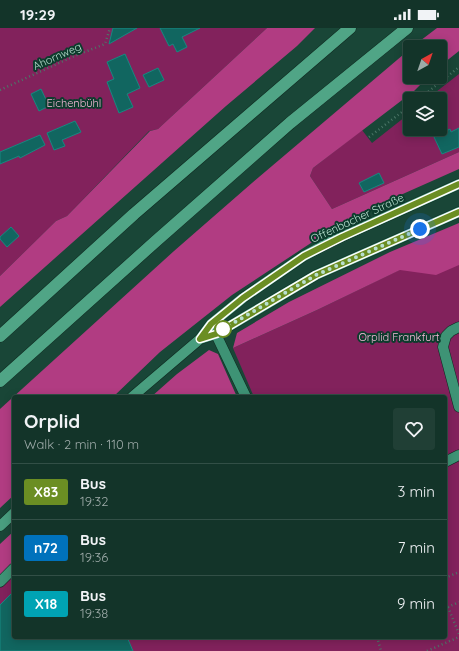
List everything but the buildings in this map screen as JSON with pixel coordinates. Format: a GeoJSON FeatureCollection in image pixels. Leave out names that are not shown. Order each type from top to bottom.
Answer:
{"type":"FeatureCollection","features":[{"type":"Feature","properties":{"kind":"highway"},"geometry":{"type":"LineString","coordinates":[[0,336],[134,214],[350,28]]}},
{"type":"Feature","properties":{"kind":"highway"},"geometry":{"type":"LineString","coordinates":[[0,381],[284,128],[407,28]]}},
{"type":"Feature","properties":{"kind":"main road","name":"Offenbacher Straße"},"geometry":{"type":"LineString","coordinates":[[134,395],[200,339],[211,324],[243,298],[304,256],[336,239],[459,184]]}},
{"type":"Feature","properties":{"kind":"main road","name":"Offenbacher Straße"},"geometry":{"type":"LineString","coordinates":[[200,339],[216,334],[316,275],[459,212]]}},
{"type":"Feature","properties":{"kind":"main road"},"geometry":{"type":"LineString","coordinates":[[0,526],[12,514]]}},
{"type":"Feature","properties":{"kind":"lane"},"geometry":{"type":"LineString","coordinates":[[211,324],[245,395]]}},
{"type":"Feature","properties":{"kind":"lane"},"geometry":{"type":"LineString","coordinates":[[459,328],[451,331],[446,336],[443,347],[459,407]]}},
{"type":"Feature","properties":{"kind":"lane"},"geometry":{"type":"LineString","coordinates":[[447,461],[459,455]]}},
{"type":"Feature","properties":{"kind":"lane"},"geometry":{"type":"LineString","coordinates":[[0,582],[12,570]]}},
{"type":"Feature","properties":{"kind":"path","name":"Ahornweg"},"geometry":{"type":"LineString","coordinates":[[0,90],[72,57],[105,44],[110,28]]}},
{"type":"Feature","properties":{"kind":"path"},"geometry":{"type":"LineString","coordinates":[[428,92],[459,67]]}},
{"type":"Feature","properties":{"kind":"path"},"geometry":{"type":"LineString","coordinates":[[369,138],[403,111]]}},
{"type":"Feature","properties":{"kind":"path"},"geometry":{"type":"LineString","coordinates":[[447,577],[459,572]]}},
{"type":"Feature","properties":{"kind":"path"},"geometry":{"type":"LineString","coordinates":[[427,651],[459,636],[448,607],[459,602]]}},
{"type":"Feature","properties":{"kind":"path"},"geometry":{"type":"LineString","coordinates":[[378,639],[381,651]]}},
{"type":"Feature","properties":{"kind":"green space","name":"Eichenbühl"},"geometry":{"type":"Polygon","coordinates":[[[0,28],[267,28],[158,129],[149,131],[67,216],[56,221],[0,276],[0,28]]]}},
{"type":"Feature","properties":{"kind":"green space"},"geometry":{"type":"Polygon","coordinates":[[[459,74],[459,152],[332,209],[310,176],[313,168],[362,130],[372,143],[403,119],[403,136],[447,136],[447,92],[436,92],[459,74]]]}},
{"type":"Feature","properties":{"kind":"green space","name":"Orplid Frankfurt"},"geometry":{"type":"Polygon","coordinates":[[[459,241],[459,651],[0,651],[0,586],[12,574],[12,639],[447,639],[447,395],[253,395],[233,348],[317,310],[459,241]]]}},
{"type":"Feature","properties":{"kind":"shaded area"},"geometry":{"type":"Polygon","coordinates":[[[267,28],[315,28],[297,46],[226,106],[0,307],[0,276],[56,221],[67,216],[150,131],[158,129],[267,28]]]}},
{"type":"Feature","properties":{"kind":"shaded area"},"geometry":{"type":"Polygon","coordinates":[[[437,28],[459,28],[459,51],[447,60],[447,40],[421,40],[437,28]]]}},
{"type":"Feature","properties":{"kind":"shaded area"},"geometry":{"type":"Polygon","coordinates":[[[403,55],[403,84],[421,84],[413,92],[403,92],[403,99],[313,168],[310,176],[332,209],[459,152],[459,169],[387,201],[317,239],[232,295],[160,352],[115,395],[15,395],[174,251],[403,55]]]}},
{"type":"Feature","properties":{"kind":"shaded area"},"geometry":{"type":"Polygon","coordinates":[[[459,223],[459,265],[436,275],[400,270],[233,348],[237,333],[289,302],[390,252],[459,223]]]}},
{"type":"Feature","properties":{"kind":"shaded area"},"geometry":{"type":"Polygon","coordinates":[[[209,350],[218,354],[236,395],[153,395],[177,374],[209,350]]]}},
{"type":"Feature","properties":{"kind":"shaded area"},"geometry":{"type":"Polygon","coordinates":[[[12,398],[12,497],[0,508],[0,409],[12,398]]]}},
{"type":"Feature","properties":{"kind":"shaded area"},"geometry":{"type":"Polygon","coordinates":[[[12,533],[12,563],[0,576],[0,544],[12,533]]]}},
{"type":"Feature","properties":{"kind":"bus line","name":"X83"},"geometry":{"type":"LineString","coordinates":[[459,184],[330,242],[304,256],[243,298],[211,324],[200,339],[216,334],[316,275],[459,212]]}},
{"type":"Feature","properties":{"kind":"route"},"geometry":{"type":"LineString","coordinates":[[223,329],[316,275],[420,229]]}}]}
